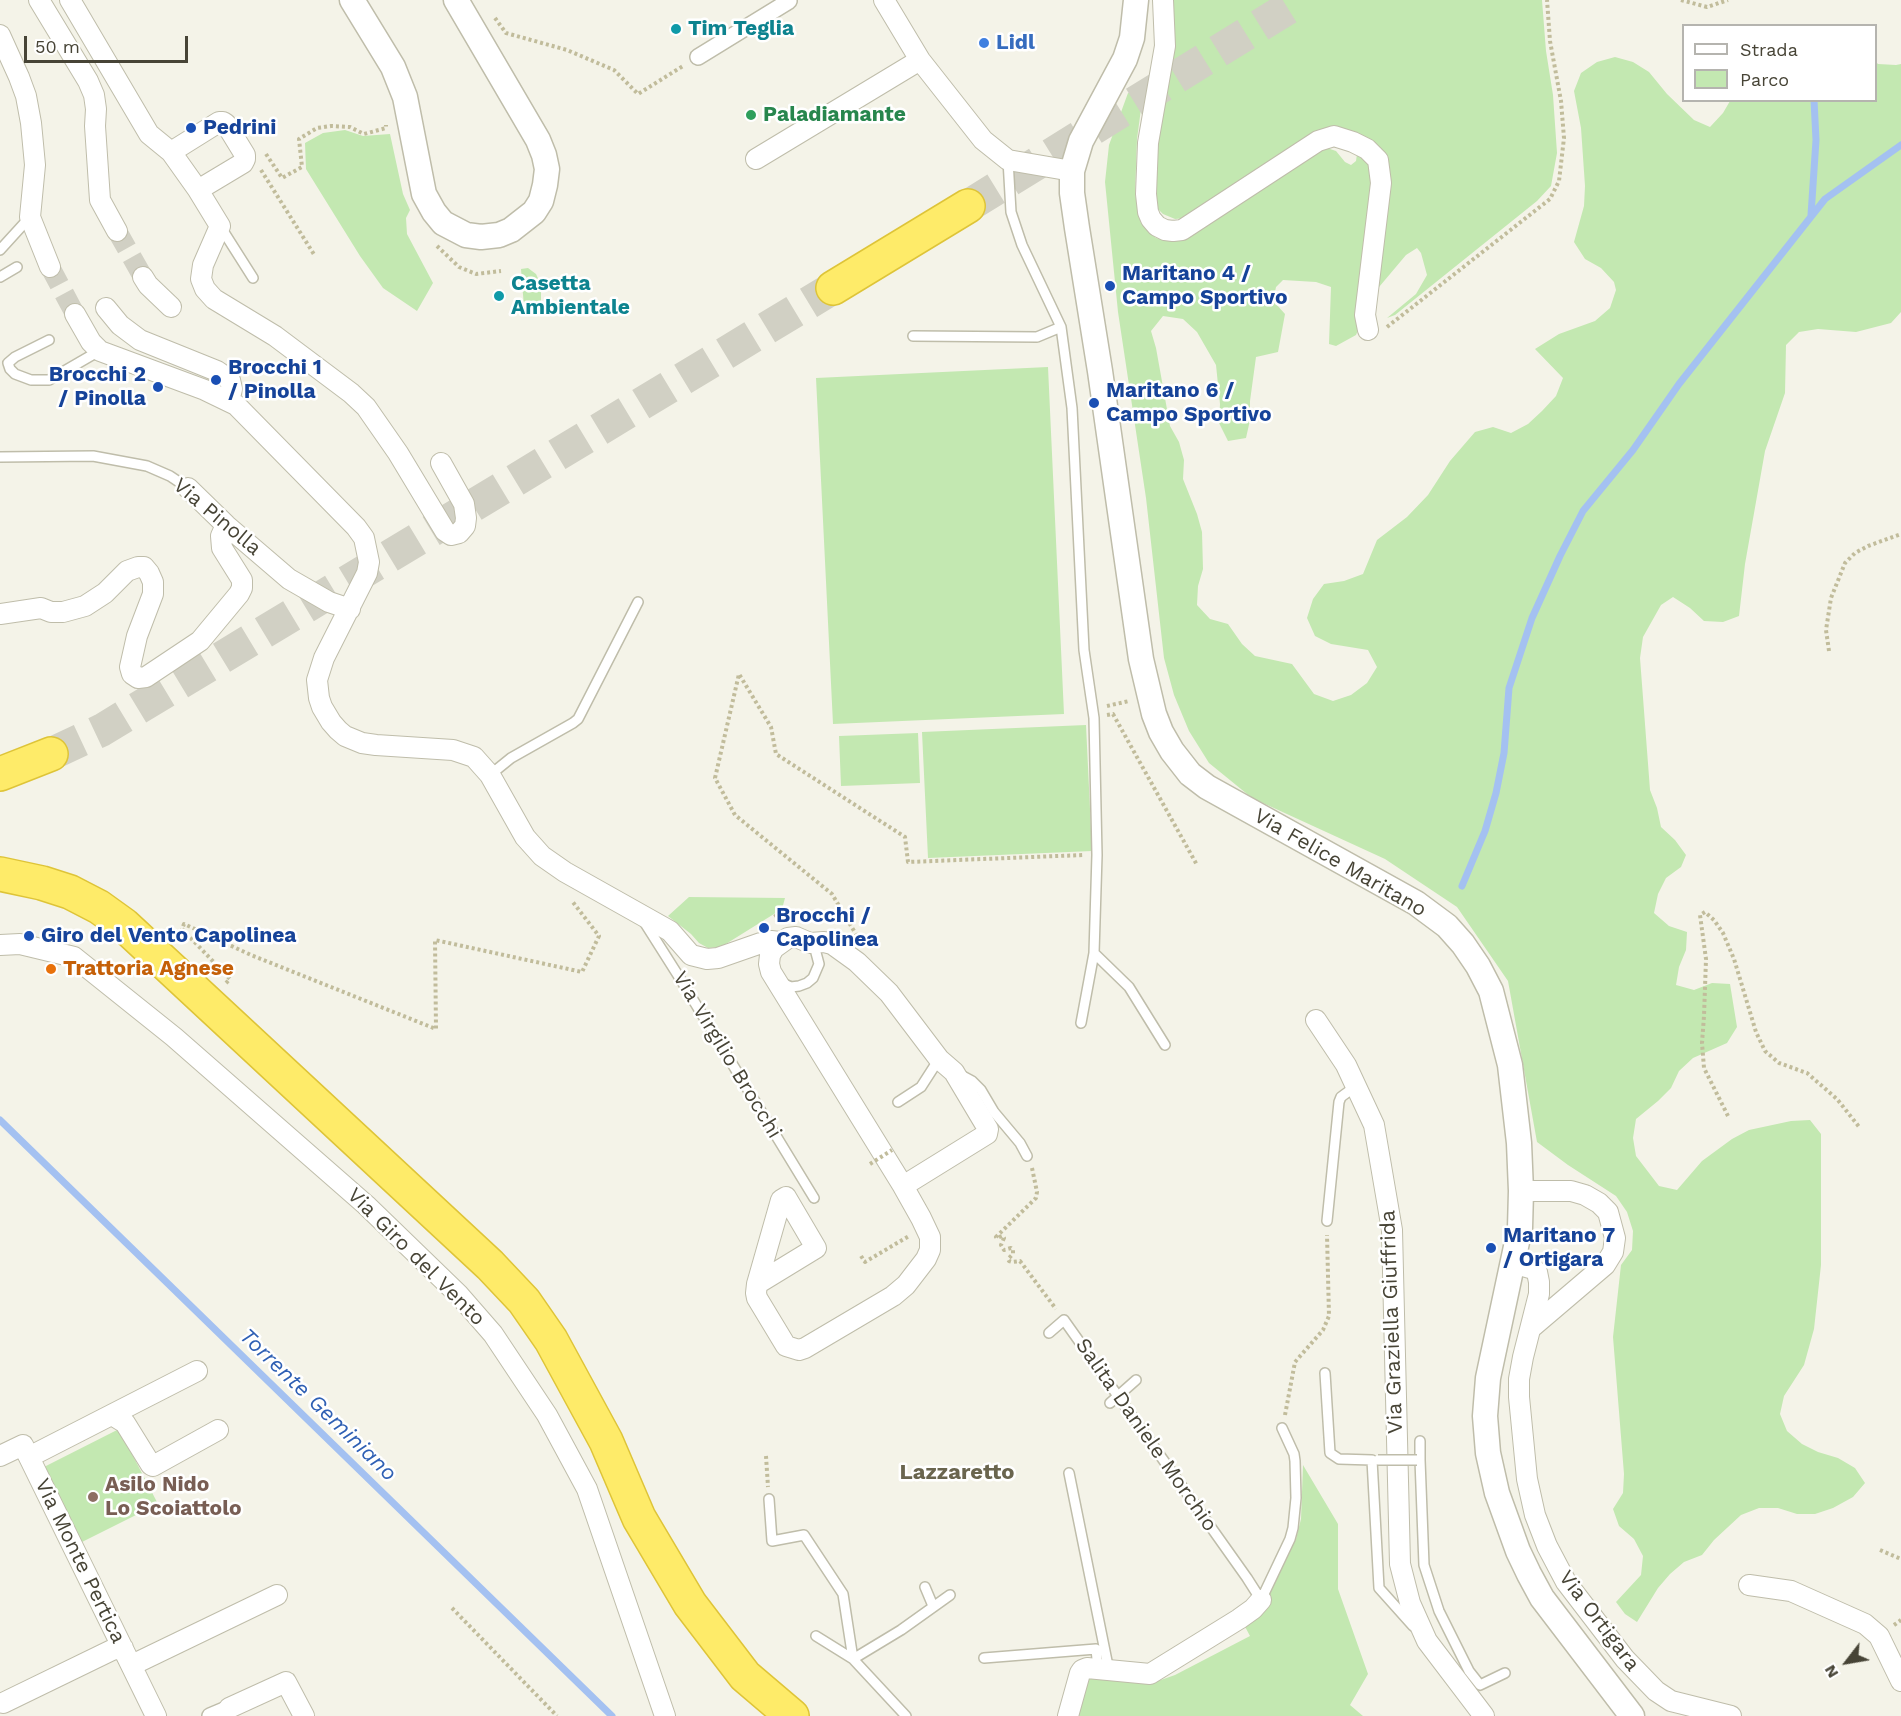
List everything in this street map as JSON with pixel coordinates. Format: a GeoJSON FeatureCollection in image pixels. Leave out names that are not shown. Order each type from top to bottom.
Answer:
{"type":"FeatureCollection","features":[{"type":"Feature","properties":{"kind":"highway"},"geometry":{"type":"LineString","coordinates":[[833,288],[968,206]]}},
{"type":"Feature","properties":{"kind":"highway"},"geometry":{"type":"LineString","coordinates":[[0,774],[51,754]]}},
{"type":"Feature","properties":{"kind":"highway"},"geometry":{"type":"LineString","coordinates":[[0,874],[70,892],[99,907],[144,942],[481,1257],[524,1301],[551,1340],[606,1441],[639,1518],[690,1604],[745,1676],[792,1716]]}},
{"type":"Feature","properties":{"kind":"street"},"geometry":{"type":"LineString","coordinates":[[39,0],[88,81],[94,95],[100,200],[117,231]]}},
{"type":"Feature","properties":{"kind":"street"},"geometry":{"type":"LineString","coordinates":[[70,0],[149,134],[171,152],[220,226],[203,265],[201,279],[205,289],[214,299],[275,336],[351,393],[366,407],[398,453],[445,531],[451,535],[459,532],[465,526],[466,518],[464,504],[441,463]]}},
{"type":"Feature","properties":{"kind":"street"},"geometry":{"type":"LineString","coordinates":[[352,0],[393,67],[406,103],[424,194],[434,212],[443,223],[466,235],[481,237],[499,235],[511,230],[534,212],[541,201],[547,169],[538,140],[456,0]]}},
{"type":"Feature","properties":{"kind":"street"},"geometry":{"type":"LineString","coordinates":[[698,57],[788,0]]}},
{"type":"Feature","properties":{"kind":"street"},"geometry":{"type":"LineString","coordinates":[[884,0],[920,60],[984,140],[1008,160],[1071,171]]}},
{"type":"Feature","properties":{"kind":"street","name":"Via Felice Maritano"},"geometry":{"type":"LineString","coordinates":[[1136,0],[1132,38],[1125,59],[1082,141],[1071,171],[1076,219],[1141,659],[1150,696],[1161,732],[1190,774],[1207,787],[1416,903],[1447,926],[1463,944],[1491,991],[1510,1065],[1519,1143],[1521,1191],[1520,1228],[1488,1378],[1485,1416],[1488,1453],[1497,1493],[1518,1551],[1542,1598],[1632,1716]]}},
{"type":"Feature","properties":{"kind":"street"},"geometry":{"type":"LineString","coordinates":[[1163,0],[1164,46],[1148,142],[1146,194],[1151,219],[1165,230],[1182,230],[1318,141],[1334,136],[1367,149],[1378,160],[1381,183],[1365,315],[1368,330]]}},
{"type":"Feature","properties":{"kind":"street"},"geometry":{"type":"LineString","coordinates":[[0,35],[26,96],[35,165],[30,217],[50,267]]}},
{"type":"Feature","properties":{"kind":"street"},"geometry":{"type":"LineString","coordinates":[[756,159],[920,60]]}},
{"type":"Feature","properties":{"kind":"street"},"geometry":{"type":"LineString","coordinates":[[171,152],[223,122],[245,157],[243,163],[198,190]]}},
{"type":"Feature","properties":{"kind":"street"},"geometry":{"type":"LineString","coordinates":[[143,277],[148,285],[171,307]]}},
{"type":"Feature","properties":{"kind":"street"},"geometry":{"type":"LineString","coordinates":[[106,308],[120,326],[140,340],[217,371],[230,380],[232,389],[229,401]]}},
{"type":"Feature","properties":{"kind":"street"},"geometry":{"type":"LineString","coordinates":[[75,314],[91,342],[100,351]]}},
{"type":"Feature","properties":{"kind":"street","name":"Via Virgilio Brocchi"},"geometry":{"type":"LineString","coordinates":[[100,351],[206,390],[236,405],[356,527],[364,538],[369,562],[367,573],[324,658],[317,680],[319,698],[331,722],[345,736],[376,745],[453,750],[474,758],[490,775],[525,837],[542,856],[565,872],[670,931],[691,955],[699,958],[718,958],[761,943],[780,942],[796,937],[810,943],[828,942],[857,962],[890,993],[947,1065],[988,1132],[903,1186]]}},
{"type":"Feature","properties":{"kind":"street","name":"Via Pinolla"},"geometry":{"type":"LineString","coordinates":[[188,488],[226,525],[289,579],[329,602],[350,609]]}},
{"type":"Feature","properties":{"kind":"street"},"geometry":{"type":"LineString","coordinates":[[0,614],[41,608],[51,612],[63,612],[85,606],[105,593],[128,571],[144,567],[153,582],[153,594],[137,636],[130,667],[132,674],[138,678],[146,677],[200,641],[239,594],[242,580],[222,548],[221,536],[226,525]]}},
{"type":"Feature","properties":{"kind":"street"},"geometry":{"type":"LineString","coordinates":[[757,1284],[757,1298],[782,1341],[786,1346],[799,1350],[893,1296],[906,1286],[930,1250],[930,1237],[903,1186],[771,972],[770,955],[780,942]]}},
{"type":"Feature","properties":{"kind":"street","name":"Via Giro del Vento"},"geometry":{"type":"LineString","coordinates":[[0,945],[20,944],[74,957],[174,1037],[366,1205],[459,1295],[493,1334],[547,1415],[587,1489],[665,1716]]}},
{"type":"Feature","properties":{"kind":"street","name":"Via Graziella Giuffrida"},"geometry":{"type":"LineString","coordinates":[[1316,1020],[1356,1086],[1374,1125],[1392,1230],[1400,1564],[1410,1603],[1427,1641],[1484,1716]]}},
{"type":"Feature","properties":{"kind":"street"},"geometry":{"type":"LineString","coordinates":[[1521,1191],[1571,1191],[1585,1195],[1599,1203],[1608,1212],[1615,1238],[1613,1252],[1605,1265],[1531,1328]]}},
{"type":"Feature","properties":{"kind":"street","name":"Via Ortigara"},"geometry":{"type":"LineString","coordinates":[[1512,1263],[1537,1272],[1539,1294],[1522,1357],[1519,1378],[1527,1479],[1547,1546],[1566,1582],[1625,1659],[1656,1692],[1671,1701],[1731,1716]]}},
{"type":"Feature","properties":{"kind":"street","name":"Via Monte Pertica"},"geometry":{"type":"LineString","coordinates":[[29,1457],[197,1371]]}},
{"type":"Feature","properties":{"kind":"street"},"geometry":{"type":"LineString","coordinates":[[112,1415],[125,1423],[153,1466],[218,1430]]}},
{"type":"Feature","properties":{"kind":"street","name":"Via Monte Pertica"},"geometry":{"type":"LineString","coordinates":[[0,1456],[23,1445],[156,1716]]}},
{"type":"Feature","properties":{"kind":"street"},"geometry":{"type":"LineString","coordinates":[[1749,1584],[1791,1591],[1865,1624],[1879,1636],[1901,1681]]}},
{"type":"Feature","properties":{"kind":"street","name":"Via Monte Pertica"},"geometry":{"type":"LineString","coordinates":[[127,1656],[277,1595]]}},
{"type":"Feature","properties":{"kind":"street"},"geometry":{"type":"LineString","coordinates":[[1068,1716],[1080,1673],[1087,1668],[1150,1674],[1239,1619],[1261,1600]]}},
{"type":"Feature","properties":{"kind":"street"},"geometry":{"type":"LineString","coordinates":[[4,1705],[112,1650],[127,1656]]}},
{"type":"Feature","properties":{"kind":"street"},"geometry":{"type":"LineString","coordinates":[[210,1716],[286,1682],[304,1716]]}},
{"type":"Feature","properties":{"kind":"lane"},"geometry":{"type":"LineString","coordinates":[[1008,160],[1011,212],[1022,245],[1060,327],[1072,408],[1084,650],[1094,713],[1097,855],[1094,953],[1081,1023]]}},
{"type":"Feature","properties":{"kind":"lane"},"geometry":{"type":"LineString","coordinates":[[0,249],[30,217]]}},
{"type":"Feature","properties":{"kind":"lane"},"geometry":{"type":"LineString","coordinates":[[220,226],[253,278]]}},
{"type":"Feature","properties":{"kind":"lane"},"geometry":{"type":"LineString","coordinates":[[0,277],[17,267]]}},
{"type":"Feature","properties":{"kind":"lane"},"geometry":{"type":"LineString","coordinates":[[913,336],[1037,337],[1060,327]]}},
{"type":"Feature","properties":{"kind":"lane"},"geometry":{"type":"LineString","coordinates":[[49,340],[15,357],[8,363],[10,369],[15,374],[31,380],[49,380],[100,351]]}},
{"type":"Feature","properties":{"kind":"lane","name":"Via Pinolla"},"geometry":{"type":"LineString","coordinates":[[0,457],[93,456],[147,466],[170,476],[188,488]]}},
{"type":"Feature","properties":{"kind":"lane"},"geometry":{"type":"LineString","coordinates":[[490,775],[511,758],[578,719],[638,602]]}},
{"type":"Feature","properties":{"kind":"lane","name":"Via Virgilio Brocchi"},"geometry":{"type":"LineString","coordinates":[[638,913],[814,1197]]}},
{"type":"Feature","properties":{"kind":"lane"},"geometry":{"type":"LineString","coordinates":[[776,979],[791,987],[799,986],[813,978],[819,964],[815,949],[810,943]]}},
{"type":"Feature","properties":{"kind":"lane"},"geometry":{"type":"LineString","coordinates":[[1094,953],[1129,987],[1165,1045]]}},
{"type":"Feature","properties":{"kind":"lane"},"geometry":{"type":"LineString","coordinates":[[898,1102],[921,1087],[947,1065],[972,1081],[981,1090],[994,1112],[1014,1134],[1027,1156]]}},
{"type":"Feature","properties":{"kind":"lane"},"geometry":{"type":"LineString","coordinates":[[1327,1221],[1339,1102],[1341,1097],[1356,1086]]}},
{"type":"Feature","properties":{"kind":"lane"},"geometry":{"type":"LineString","coordinates":[[1049,1333],[1064,1320]]}},
{"type":"Feature","properties":{"kind":"lane","name":"Salita Daniele Morchio"},"geometry":{"type":"LineString","coordinates":[[1064,1320],[1261,1600]]}},
{"type":"Feature","properties":{"kind":"lane","name":"Via Graziella Giuffrida"},"geometry":{"type":"LineString","coordinates":[[1325,1374],[1330,1453],[1340,1459],[1418,1460]]}},
{"type":"Feature","properties":{"kind":"lane"},"geometry":{"type":"LineString","coordinates":[[1110,1403],[1136,1380]]}},
{"type":"Feature","properties":{"kind":"lane"},"geometry":{"type":"LineString","coordinates":[[1261,1600],[1293,1528],[1296,1498],[1295,1461],[1282,1428]]}},
{"type":"Feature","properties":{"kind":"lane","name":"Via Graziella Giuffrida"},"geometry":{"type":"LineString","coordinates":[[1420,1441],[1418,1460],[1424,1565],[1439,1611],[1469,1671],[1480,1685],[1505,1673]]}},
{"type":"Feature","properties":{"kind":"lane","name":"Via Graziella Giuffrida"},"geometry":{"type":"LineString","coordinates":[[1375,1460],[1380,1588],[1427,1641]]}},
{"type":"Feature","properties":{"kind":"lane"},"geometry":{"type":"LineString","coordinates":[[1069,1473],[1103,1670]]}},
{"type":"Feature","properties":{"kind":"lane"},"geometry":{"type":"LineString","coordinates":[[769,1499],[772,1541],[804,1535],[843,1594],[853,1659]]}},
{"type":"Feature","properties":{"kind":"lane"},"geometry":{"type":"LineString","coordinates":[[925,1587],[933,1606]]}},
{"type":"Feature","properties":{"kind":"lane"},"geometry":{"type":"LineString","coordinates":[[853,1659],[901,1630],[950,1595]]}},
{"type":"Feature","properties":{"kind":"lane"},"geometry":{"type":"LineString","coordinates":[[816,1636],[853,1659],[906,1716]]}},
{"type":"Feature","properties":{"kind":"lane"},"geometry":{"type":"LineString","coordinates":[[984,1658],[1096,1649],[1103,1670]]}},
{"type":"Feature","properties":{"kind":"path"},"geometry":{"type":"LineString","coordinates":[[1368,330],[1386,328],[1550,199],[1559,181],[1564,138],[1562,101],[1550,41],[1547,0]]}},
{"type":"Feature","properties":{"kind":"path"},"geometry":{"type":"LineString","coordinates":[[1681,0],[1707,7],[1728,0]]}},
{"type":"Feature","properties":{"kind":"path"},"geometry":{"type":"LineString","coordinates":[[470,23],[490,12],[506,33],[567,50],[614,70],[638,94],[698,57]]}},
{"type":"Feature","properties":{"kind":"path"},"geometry":{"type":"LineString","coordinates":[[315,256],[262,170],[245,157],[261,146],[282,178],[302,167],[299,139],[317,128],[350,127],[364,134],[386,128],[387,110],[406,103]]}},
{"type":"Feature","properties":{"kind":"path"},"geometry":{"type":"LineString","coordinates":[[1829,651],[1826,630],[1830,598],[1845,563],[1855,553],[1868,546],[1901,534]]}},
{"type":"Feature","properties":{"kind":"path"},"geometry":{"type":"LineString","coordinates":[[857,962],[865,948],[832,894],[735,815],[715,778],[739,674],[771,727],[776,754],[905,837],[908,862],[1097,855]]}},
{"type":"Feature","properties":{"kind":"path"},"geometry":{"type":"LineString","coordinates":[[1094,713],[1150,696]]}},
{"type":"Feature","properties":{"kind":"path"},"geometry":{"type":"LineString","coordinates":[[1094,713],[1113,714],[1197,865]]}},
{"type":"Feature","properties":{"kind":"path"},"geometry":{"type":"LineString","coordinates":[[221,988],[230,979],[182,929],[184,924],[251,955],[436,1029],[435,940],[582,972],[599,936],[582,912]]}},
{"type":"Feature","properties":{"kind":"path"},"geometry":{"type":"LineString","coordinates":[[1728,1116],[1704,1068],[1702,1043],[1706,959],[1700,915],[1705,912],[1723,933],[1734,959],[1756,1032],[1765,1051],[1779,1063],[1806,1073],[1837,1099],[1860,1128]]}},
{"type":"Feature","properties":{"kind":"path"},"geometry":{"type":"LineString","coordinates":[[870,1164],[892,1150]]}},
{"type":"Feature","properties":{"kind":"path","name":"Salita Daniele Morchio"},"geometry":{"type":"LineString","coordinates":[[1027,1156],[1036,1187],[1036,1198],[996,1237],[1002,1236],[1004,1241],[1002,1248],[1013,1250],[1009,1261],[1020,1261],[1064,1320]]}},
{"type":"Feature","properties":{"kind":"path"},"geometry":{"type":"LineString","coordinates":[[1282,1428],[1295,1362],[1323,1330],[1329,1316],[1327,1221]]}},
{"type":"Feature","properties":{"kind":"path"},"geometry":{"type":"LineString","coordinates":[[861,1256],[865,1262],[925,1227]]}},
{"type":"Feature","properties":{"kind":"path"},"geometry":{"type":"LineString","coordinates":[[766,1456],[769,1499]]}},
{"type":"Feature","properties":{"kind":"path"},"geometry":{"type":"LineString","coordinates":[[1880,1550],[1901,1559]]}},
{"type":"Feature","properties":{"kind":"path"},"geometry":{"type":"LineString","coordinates":[[452,1608],[557,1716]]}},
{"type":"Feature","properties":{"kind":"green space"},"geometry":{"type":"Polygon","coordinates":[[[1172,0],[1542,0],[1557,153],[1551,186],[1537,201],[1395,315],[1387,318],[1416,294],[1427,275],[1421,253],[1417,248],[1406,255],[1374,293],[1374,145],[1357,133],[1334,128],[1309,135],[1187,218],[1175,219],[1163,214],[1156,207],[1153,161],[1172,0]]]}},
{"type":"Feature","properties":{"kind":"green space"},"geometry":{"type":"Polygon","coordinates":[[[1615,57],[1633,62],[1649,72],[1667,94],[1694,120],[1710,127],[1729,102],[1877,102],[1877,63],[1901,64],[1901,312],[1891,323],[1856,332],[1818,329],[1799,332],[1786,345],[1785,393],[1765,451],[1745,564],[1739,616],[1723,622],[1704,621],[1673,597],[1661,605],[1643,637],[1640,658],[1650,790],[1661,827],[1686,855],[1681,867],[1666,878],[1658,894],[1654,913],[1669,926],[1687,932],[1686,950],[1679,967],[1676,985],[1694,990],[1712,983],[1730,984],[1737,1027],[1727,1043],[1693,1058],[1679,1071],[1671,1088],[1636,1119],[1633,1138],[1636,1156],[1659,1186],[1677,1190],[1702,1161],[1732,1139],[1749,1130],[1791,1121],[1810,1120],[1821,1134],[1821,1265],[1814,1329],[1804,1365],[1784,1396],[1780,1414],[1787,1431],[1802,1444],[1838,1458],[1855,1468],[1865,1483],[1853,1497],[1833,1508],[1815,1514],[1797,1514],[1778,1508],[1759,1508],[1741,1515],[1714,1540],[1702,1555],[1684,1562],[1670,1574],[1658,1588],[1637,1622],[1625,1614],[1616,1602],[1641,1575],[1643,1556],[1634,1539],[1619,1526],[1613,1509],[1623,1493],[1624,1474],[1613,1337],[1621,1265],[1632,1250],[1633,1231],[1627,1212],[1616,1196],[1537,1142],[1508,981],[1457,907],[1385,859],[1252,798],[1209,763],[1189,731],[1174,695],[1164,658],[1146,498],[1118,312],[1105,182],[1109,145],[1128,93],[1143,94],[1137,139],[1135,194],[1141,223],[1156,238],[1171,241],[1186,238],[1311,151],[1327,148],[1336,151],[1345,162],[1351,165],[1356,161],[1357,154],[1367,157],[1376,181],[1359,328],[1356,335],[1336,346],[1329,344],[1331,287],[1316,282],[1283,280],[1276,287],[1274,297],[1276,304],[1285,314],[1278,352],[1256,357],[1246,438],[1228,441],[1219,423],[1220,404],[1216,365],[1197,332],[1183,319],[1163,316],[1151,331],[1170,426],[1179,442],[1184,460],[1183,479],[1202,532],[1203,569],[1198,586],[1197,605],[1210,619],[1228,624],[1242,644],[1255,656],[1292,664],[1314,694],[1333,701],[1351,695],[1367,683],[1377,667],[1368,650],[1331,644],[1315,636],[1307,618],[1313,599],[1324,584],[1344,581],[1363,574],[1377,540],[1407,517],[1428,495],[1450,461],[1475,432],[1493,427],[1511,433],[1528,424],[1542,411],[1556,396],[1563,378],[1535,349],[1559,334],[1595,321],[1610,308],[1616,290],[1614,282],[1601,268],[1585,259],[1574,242],[1584,206],[1585,186],[1581,128],[1574,91],[1581,73],[1597,62],[1615,57]]]}},
{"type":"Feature","properties":{"kind":"green space"},"geometry":{"type":"Polygon","coordinates":[[[345,130],[363,136],[390,134],[403,194],[410,210],[406,218],[407,234],[433,283],[417,311],[383,288],[360,256],[306,169],[305,143],[323,133],[345,130]]]}},
{"type":"Feature","properties":{"kind":"green space"},"geometry":{"type":"Polygon","coordinates":[[[528,268],[536,274],[541,285],[541,303],[524,307],[521,269],[528,268]]]}},
{"type":"Feature","properties":{"kind":"green space"},"geometry":{"type":"Polygon","coordinates":[[[1048,367],[1064,714],[833,724],[816,378],[1048,367]]]}},
{"type":"Feature","properties":{"kind":"green space"},"geometry":{"type":"Polygon","coordinates":[[[1086,725],[1092,851],[928,858],[922,732],[1086,725]]]}},
{"type":"Feature","properties":{"kind":"green space"},"geometry":{"type":"Polygon","coordinates":[[[918,733],[920,783],[841,786],[839,736],[918,733]]]}},
{"type":"Feature","properties":{"kind":"green space"},"geometry":{"type":"Polygon","coordinates":[[[689,897],[785,898],[782,909],[721,947],[708,948],[668,916],[689,897]]]}},
{"type":"Feature","properties":{"kind":"green space"},"geometry":{"type":"Polygon","coordinates":[[[119,1429],[158,1504],[80,1543],[42,1468],[119,1429]]]}},
{"type":"Feature","properties":{"kind":"green space"},"geometry":{"type":"Polygon","coordinates":[[[1303,1465],[1338,1524],[1338,1589],[1368,1674],[1350,1705],[1363,1716],[1073,1716],[1089,1672],[1158,1681],[1175,1675],[1250,1636],[1242,1621],[1266,1598],[1296,1539],[1301,1519],[1303,1465]]]}},
{"type":"Feature","properties":{"kind":"waterway"},"geometry":{"type":"LineString","coordinates":[[1811,215],[1816,140],[1814,102]]}},
{"type":"Feature","properties":{"kind":"waterway"},"geometry":{"type":"LineString","coordinates":[[1462,886],[1485,831],[1496,793],[1504,753],[1509,688],[1532,618],[1583,511],[1633,450],[1679,384],[1825,199],[1901,145]]}},
{"type":"Feature","properties":{"kind":"waterway","name":"Torrente Geminiano"},"geometry":{"type":"LineString","coordinates":[[0,1120],[612,1716]]}},
{"type":"Feature","properties":{"kind":"tunnel"},"geometry":{"type":"LineString","coordinates":[[968,206],[1301,0]]}},
{"type":"Feature","properties":{"kind":"tunnel"},"geometry":{"type":"LineString","coordinates":[[117,231],[143,277]]}},
{"type":"Feature","properties":{"kind":"tunnel"},"geometry":{"type":"LineString","coordinates":[[50,267],[75,314]]}},
{"type":"Feature","properties":{"kind":"tunnel"},"geometry":{"type":"LineString","coordinates":[[51,754],[102,730],[833,288]]}},
{"type":"Feature","properties":{"kind":"place","name":"Tim Teglia"},"geometry":{"type":"Point","coordinates":[676,29]}},
{"type":"Feature","properties":{"kind":"place","name":"Lidl"},"geometry":{"type":"Point","coordinates":[984,43]}},
{"type":"Feature","properties":{"kind":"place","name":"Paladiamante"},"geometry":{"type":"Point","coordinates":[751,115]}},
{"type":"Feature","properties":{"kind":"place","name":"Pedrini"},"geometry":{"type":"Point","coordinates":[191,128]}},
{"type":"Feature","properties":{"kind":"place","name":"Maritano 4 / Campo Sportivo"},"geometry":{"type":"Point","coordinates":[1110,286]}},
{"type":"Feature","properties":{"kind":"place","name":"Casetta Ambientale"},"geometry":{"type":"Point","coordinates":[499,296]}},
{"type":"Feature","properties":{"kind":"place","name":"Brocchi 1 / Pinolla"},"geometry":{"type":"Point","coordinates":[216,380]}},
{"type":"Feature","properties":{"kind":"place","name":"Brocchi 2 / Pinolla"},"geometry":{"type":"Point","coordinates":[158,387]}},
{"type":"Feature","properties":{"kind":"place","name":"Maritano 6 / Campo Sportivo"},"geometry":{"type":"Point","coordinates":[1094,403]}},
{"type":"Feature","properties":{"kind":"place","name":"Brocchi / Capolinea"},"geometry":{"type":"Point","coordinates":[764,928]}},
{"type":"Feature","properties":{"kind":"place","name":"Giro del Vento Capolinea"},"geometry":{"type":"Point","coordinates":[29,936]}},
{"type":"Feature","properties":{"kind":"place","name":"Trattoria Agnese"},"geometry":{"type":"Point","coordinates":[51,969]}},
{"type":"Feature","properties":{"kind":"place","name":"Maritano 7 / Ortigara"},"geometry":{"type":"Point","coordinates":[1491,1248]}},
{"type":"Feature","properties":{"kind":"place","name":"Asilo Nido Lo Scoiattolo"},"geometry":{"type":"Point","coordinates":[93,1497]}},
{"type":"Feature","properties":{"kind":"district","name":"Lazzaretto"},"geometry":{"type":"Point","coordinates":[957,1473]}}]}
